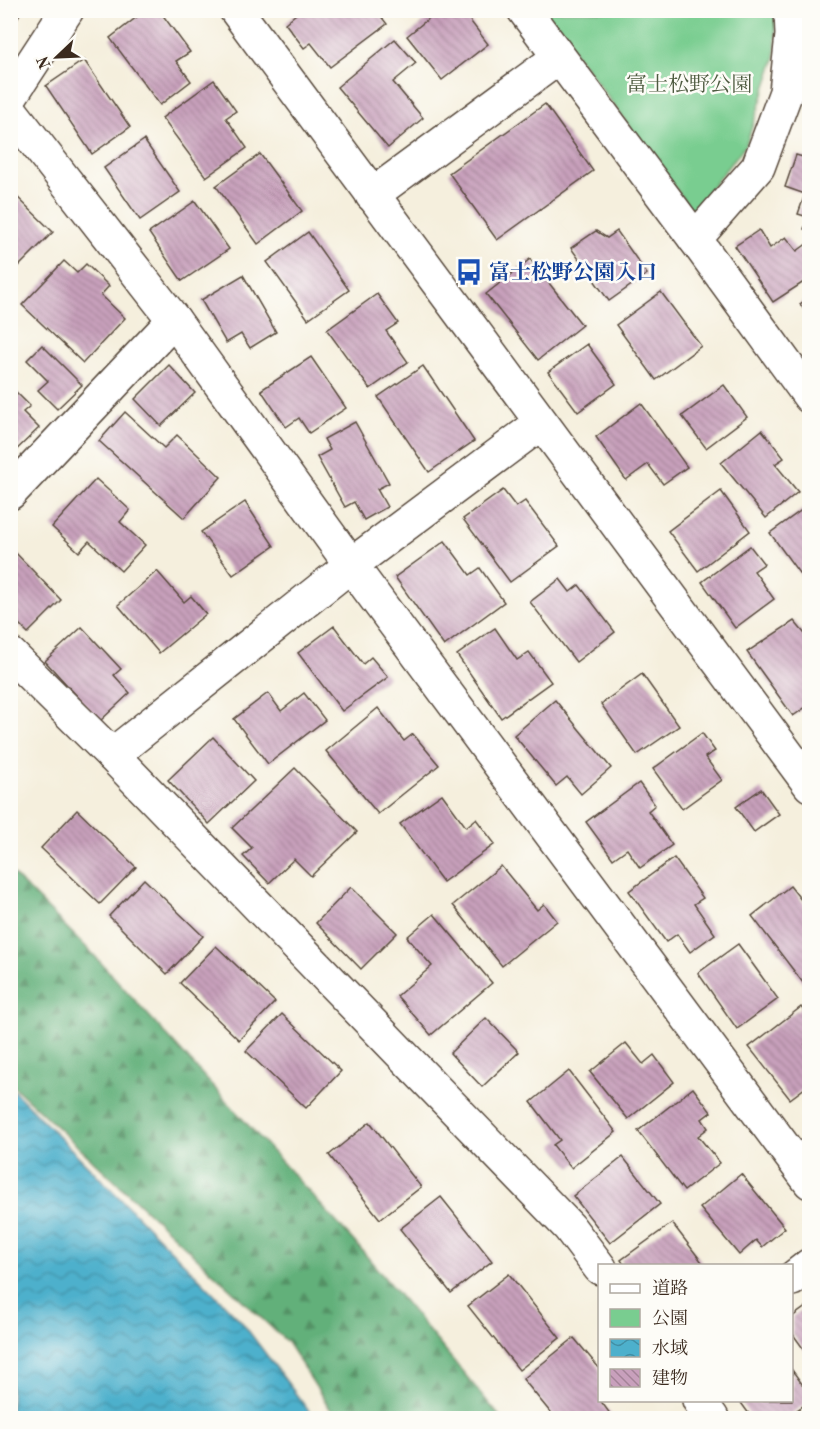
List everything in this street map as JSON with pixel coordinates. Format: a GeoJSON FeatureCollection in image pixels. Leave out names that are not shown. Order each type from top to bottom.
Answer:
{"type":"FeatureCollection","features":[{"type":"Feature","properties":{"kind":"street"},"geometry":{"type":"LineString","coordinates":[[10,97],[67,10]]}},
{"type":"Feature","properties":{"kind":"street"},"geometry":{"type":"LineString","coordinates":[[236,10],[541,423],[805,767]]}},
{"type":"Feature","properties":{"kind":"street"},"geometry":{"type":"LineString","coordinates":[[524,10],[810,397]]}},
{"type":"Feature","properties":{"kind":"street"},"geometry":{"type":"LineString","coordinates":[[695,239],[758,167],[786,92],[792,35],[791,10]]}},
{"type":"Feature","properties":{"kind":"street"},"geometry":{"type":"LineString","coordinates":[[372,195],[558,58]]}},
{"type":"Feature","properties":{"kind":"street"},"geometry":{"type":"LineString","coordinates":[[10,110],[174,320],[351,565],[810,1182]]}},
{"type":"Feature","properties":{"kind":"street"},"geometry":{"type":"LineString","coordinates":[[10,493],[174,320]]}},
{"type":"Feature","properties":{"kind":"street"},"geometry":{"type":"LineString","coordinates":[[112,755],[351,565],[541,423]]}},
{"type":"Feature","properties":{"kind":"street"},"geometry":{"type":"LineString","coordinates":[[10,654],[112,755],[569,1227],[598,1265]]}},
{"type":"Feature","properties":{"kind":"street"},"geometry":{"type":"LineString","coordinates":[[793,1278],[810,1265]]}},
{"type":"Feature","properties":{"kind":"street"},"geometry":{"type":"LineString","coordinates":[[700,1402],[712,1419]]}},
{"type":"Feature","properties":{"kind":"green space","name":"富士松野公園"},"geometry":{"type":"Polygon","coordinates":[[[544,11],[777,11],[775,59],[746,145],[692,211],[544,11]]]}},
{"type":"Feature","properties":{"kind":"green space"},"geometry":{"type":"Polygon","coordinates":[[[10,871],[92,953],[359,1247],[501,1418],[336,1418],[287,1342],[11,1084],[10,871]]]}},
{"type":"Feature","properties":{"kind":"water"},"geometry":{"type":"Polygon","coordinates":[[[11,1088],[241,1321],[314,1418],[11,1418],[11,1088]]]}},
{"type":"Feature","properties":{"kind":"building"},"geometry":{"type":"Polygon","coordinates":[[[10,10],[22,10],[14,24],[10,22],[10,10]]]}},
{"type":"Feature","properties":{"kind":"building"},"geometry":{"type":"Polygon","coordinates":[[[146,10],[159,10],[190,52],[176,61],[191,81],[160,105],[110,38],[146,10]]]}},
{"type":"Feature","properties":{"kind":"building"},"geometry":{"type":"Polygon","coordinates":[[[301,10],[376,10],[387,24],[330,67],[311,43],[304,48],[285,23],[301,10]]]}},
{"type":"Feature","properties":{"kind":"building"},"geometry":{"type":"Polygon","coordinates":[[[439,10],[462,10],[488,44],[442,80],[407,36],[439,10]]]}},
{"type":"Feature","properties":{"kind":"building"},"geometry":{"type":"Polygon","coordinates":[[[395,39],[416,63],[393,82],[423,118],[388,148],[337,87],[395,39]]]}},
{"type":"Feature","properties":{"kind":"building"},"geometry":{"type":"Polygon","coordinates":[[[84,60],[130,127],[92,154],[46,86],[84,60]]]}},
{"type":"Feature","properties":{"kind":"building"},"geometry":{"type":"Polygon","coordinates":[[[214,80],[236,111],[226,118],[247,148],[206,177],[162,118],[214,80]]]}},
{"type":"Feature","properties":{"kind":"building"},"geometry":{"type":"Polygon","coordinates":[[[545,104],[593,171],[497,240],[449,173],[545,104]]]}},
{"type":"Feature","properties":{"kind":"building"},"geometry":{"type":"Polygon","coordinates":[[[144,140],[180,192],[140,220],[104,168],[144,140]]]}},
{"type":"Feature","properties":{"kind":"building"},"geometry":{"type":"Polygon","coordinates":[[[260,154],[302,211],[258,244],[216,186],[260,154]]]}},
{"type":"Feature","properties":{"kind":"building"},"geometry":{"type":"Polygon","coordinates":[[[796,155],[810,159],[810,231],[804,229],[808,217],[798,214],[805,194],[785,187],[796,155]]]}},
{"type":"Feature","properties":{"kind":"building"},"geometry":{"type":"Polygon","coordinates":[[[10,190],[53,232],[10,275],[10,190]]]}},
{"type":"Feature","properties":{"kind":"building"},"geometry":{"type":"Polygon","coordinates":[[[195,201],[229,249],[182,281],[149,233],[195,201]]]}},
{"type":"Feature","properties":{"kind":"building"},"geometry":{"type":"Polygon","coordinates":[[[759,230],[770,248],[786,237],[797,251],[808,243],[810,246],[810,278],[773,302],[735,246],[759,230]]]}},
{"type":"Feature","properties":{"kind":"building"},"geometry":{"type":"Polygon","coordinates":[[[596,231],[607,238],[617,231],[647,274],[609,301],[571,248],[596,231]]]}},
{"type":"Feature","properties":{"kind":"building"},"geometry":{"type":"Polygon","coordinates":[[[308,232],[349,290],[308,319],[267,262],[308,232]]]}},
{"type":"Feature","properties":{"kind":"building"},"geometry":{"type":"Polygon","coordinates":[[[530,259],[582,325],[538,360],[486,294],[530,259]]]}},
{"type":"Feature","properties":{"kind":"building"},"geometry":{"type":"Polygon","coordinates":[[[64,261],[77,273],[86,264],[109,286],[101,295],[125,318],[83,363],[22,305],[64,261]]]}},
{"type":"Feature","properties":{"kind":"building"},"geometry":{"type":"Polygon","coordinates":[[[243,275],[276,332],[250,348],[241,334],[226,343],[201,300],[243,275]]]}},
{"type":"Feature","properties":{"kind":"building"},"geometry":{"type":"Polygon","coordinates":[[[661,292],[701,346],[656,380],[616,325],[661,292]]]}},
{"type":"Feature","properties":{"kind":"building"},"geometry":{"type":"Polygon","coordinates":[[[377,294],[398,323],[386,331],[408,362],[370,389],[327,330],[377,294]]]}},
{"type":"Feature","properties":{"kind":"building"},"geometry":{"type":"Polygon","coordinates":[[[810,297],[810,318],[800,304],[810,297]]]}},
{"type":"Feature","properties":{"kind":"building"},"geometry":{"type":"Polygon","coordinates":[[[587,344],[616,384],[578,412],[548,372],[587,344]]]}},
{"type":"Feature","properties":{"kind":"building"},"geometry":{"type":"Polygon","coordinates":[[[42,345],[82,385],[57,409],[38,390],[48,381],[27,360],[42,345]]]}},
{"type":"Feature","properties":{"kind":"building"},"geometry":{"type":"Polygon","coordinates":[[[311,357],[346,408],[309,433],[299,418],[286,427],[261,390],[311,357]]]}},
{"type":"Feature","properties":{"kind":"building"},"geometry":{"type":"Polygon","coordinates":[[[169,365],[195,393],[161,426],[135,399],[169,365]]]}},
{"type":"Feature","properties":{"kind":"building"},"geometry":{"type":"Polygon","coordinates":[[[423,366],[474,441],[429,472],[378,397],[423,366]]]}},
{"type":"Feature","properties":{"kind":"building"},"geometry":{"type":"Polygon","coordinates":[[[724,385],[747,417],[706,448],[682,416],[724,385]]]}},
{"type":"Feature","properties":{"kind":"building"},"geometry":{"type":"Polygon","coordinates":[[[10,386],[30,406],[23,412],[39,428],[10,456],[10,386]]]}},
{"type":"Feature","properties":{"kind":"building"},"geometry":{"type":"Polygon","coordinates":[[[641,403],[687,467],[663,484],[648,464],[626,480],[596,437],[641,403]]]}},
{"type":"Feature","properties":{"kind":"building"},"geometry":{"type":"Polygon","coordinates":[[[125,412],[164,448],[177,435],[221,477],[184,518],[99,441],[125,412]]]}},
{"type":"Feature","properties":{"kind":"building"},"geometry":{"type":"Polygon","coordinates":[[[355,422],[389,483],[377,489],[387,507],[364,520],[354,502],[345,507],[317,457],[330,450],[324,439],[355,422]]]}},
{"type":"Feature","properties":{"kind":"building"},"geometry":{"type":"Polygon","coordinates":[[[762,430],[784,458],[775,464],[798,492],[766,518],[721,463],[762,430]]]}},
{"type":"Feature","properties":{"kind":"building"},"geometry":{"type":"Polygon","coordinates":[[[96,479],[130,510],[120,522],[145,545],[121,571],[89,541],[79,552],[52,527],[96,479]]]}},
{"type":"Feature","properties":{"kind":"building"},"geometry":{"type":"Polygon","coordinates":[[[503,490],[516,507],[525,501],[559,546],[510,582],[463,519],[503,490]]]}},
{"type":"Feature","properties":{"kind":"building"},"geometry":{"type":"Polygon","coordinates":[[[721,491],[750,531],[698,571],[668,531],[721,491]]]}},
{"type":"Feature","properties":{"kind":"building"},"geometry":{"type":"Polygon","coordinates":[[[245,502],[274,546],[233,575],[201,532],[245,502]]]}},
{"type":"Feature","properties":{"kind":"building"},"geometry":{"type":"Polygon","coordinates":[[[810,504],[810,575],[804,580],[770,533],[810,504]]]}},
{"type":"Feature","properties":{"kind":"building"},"geometry":{"type":"Polygon","coordinates":[[[445,541],[470,575],[480,568],[504,602],[444,646],[395,577],[445,541]]]}},
{"type":"Feature","properties":{"kind":"building"},"geometry":{"type":"Polygon","coordinates":[[[750,546],[764,564],[754,571],[774,599],[735,628],[702,582],[750,546]]]}},
{"type":"Feature","properties":{"kind":"building"},"geometry":{"type":"Polygon","coordinates":[[[12,549],[61,600],[28,633],[10,615],[12,549]]]}},
{"type":"Feature","properties":{"kind":"building"},"geometry":{"type":"Polygon","coordinates":[[[157,571],[184,602],[191,596],[206,614],[159,653],[118,605],[157,571]]]}},
{"type":"Feature","properties":{"kind":"building"},"geometry":{"type":"Polygon","coordinates":[[[560,579],[570,592],[579,585],[615,632],[576,662],[530,602],[560,579]]]}},
{"type":"Feature","properties":{"kind":"building"},"geometry":{"type":"Polygon","coordinates":[[[794,621],[810,640],[810,704],[793,716],[747,652],[794,621]]]}},
{"type":"Feature","properties":{"kind":"building"},"geometry":{"type":"Polygon","coordinates":[[[334,626],[363,664],[371,657],[388,677],[342,711],[298,653],[334,626]]]}},
{"type":"Feature","properties":{"kind":"building"},"geometry":{"type":"Polygon","coordinates":[[[82,627],[121,669],[114,675],[130,693],[100,721],[45,661],[82,627]]]}},
{"type":"Feature","properties":{"kind":"building"},"geometry":{"type":"Polygon","coordinates":[[[495,628],[517,660],[529,652],[551,682],[501,718],[457,655],[495,628]]]}},
{"type":"Feature","properties":{"kind":"building"},"geometry":{"type":"Polygon","coordinates":[[[642,674],[679,726],[637,755],[601,704],[642,674]]]}},
{"type":"Feature","properties":{"kind":"building"},"geometry":{"type":"Polygon","coordinates":[[[268,693],[281,711],[304,693],[325,720],[268,764],[234,719],[268,693]]]}},
{"type":"Feature","properties":{"kind":"building"},"geometry":{"type":"Polygon","coordinates":[[[555,700],[611,768],[581,794],[567,777],[556,786],[514,735],[555,700]]]}},
{"type":"Feature","properties":{"kind":"building"},"geometry":{"type":"Polygon","coordinates":[[[378,708],[404,741],[413,734],[439,765],[378,814],[326,751],[378,708]]]}},
{"type":"Feature","properties":{"kind":"building"},"geometry":{"type":"Polygon","coordinates":[[[702,733],[715,751],[705,757],[722,780],[682,809],[653,769],[702,733]]]}},
{"type":"Feature","properties":{"kind":"building"},"geometry":{"type":"Polygon","coordinates":[[[213,737],[254,781],[209,824],[168,780],[213,737]]]}},
{"type":"Feature","properties":{"kind":"building"},"geometry":{"type":"Polygon","coordinates":[[[295,768],[357,832],[311,876],[294,859],[269,883],[243,856],[252,848],[232,828],[295,768]]]}},
{"type":"Feature","properties":{"kind":"building"},"geometry":{"type":"Polygon","coordinates":[[[639,783],[655,805],[648,811],[672,845],[640,868],[627,849],[613,859],[586,822],[639,783]]]}},
{"type":"Feature","properties":{"kind":"building"},"geometry":{"type":"Polygon","coordinates":[[[761,789],[779,814],[754,832],[736,807],[761,789]]]}},
{"type":"Feature","properties":{"kind":"building"},"geometry":{"type":"Polygon","coordinates":[[[442,794],[466,827],[476,819],[495,844],[443,882],[400,824],[442,794]]]}},
{"type":"Feature","properties":{"kind":"building"},"geometry":{"type":"Polygon","coordinates":[[[77,810],[136,867],[100,904],[41,848],[77,810]]]}},
{"type":"Feature","properties":{"kind":"building"},"geometry":{"type":"Polygon","coordinates":[[[674,858],[703,898],[694,904],[715,934],[690,952],[677,934],[666,942],[629,891],[674,858]]]}},
{"type":"Feature","properties":{"kind":"building"},"geometry":{"type":"Polygon","coordinates":[[[501,866],[537,910],[544,904],[557,921],[502,966],[453,905],[501,866]]]}},
{"type":"Feature","properties":{"kind":"building"},"geometry":{"type":"Polygon","coordinates":[[[144,879],[203,936],[167,974],[109,916],[144,879]]]}},
{"type":"Feature","properties":{"kind":"building"},"geometry":{"type":"Polygon","coordinates":[[[790,886],[810,911],[810,986],[807,988],[752,916],[790,886]]]}},
{"type":"Feature","properties":{"kind":"building"},"geometry":{"type":"Polygon","coordinates":[[[351,887],[397,933],[361,969],[316,923],[351,887]]]}},
{"type":"Feature","properties":{"kind":"building"},"geometry":{"type":"Polygon","coordinates":[[[434,914],[492,983],[431,1035],[397,996],[432,966],[407,937],[434,914]]]}},
{"type":"Feature","properties":{"kind":"building"},"geometry":{"type":"Polygon","coordinates":[[[738,944],[778,999],[737,1029],[698,973],[738,944]]]}},
{"type":"Feature","properties":{"kind":"building"},"geometry":{"type":"Polygon","coordinates":[[[216,946],[275,1002],[239,1040],[180,983],[216,946]]]}},
{"type":"Feature","properties":{"kind":"building"},"geometry":{"type":"Polygon","coordinates":[[[801,1007],[810,1019],[810,1040],[805,1044],[810,1050],[810,1084],[790,1099],[749,1047],[801,1007]]]}},
{"type":"Feature","properties":{"kind":"building"},"geometry":{"type":"Polygon","coordinates":[[[282,1014],[341,1071],[306,1108],[246,1051],[282,1014]]]}},
{"type":"Feature","properties":{"kind":"building"},"geometry":{"type":"Polygon","coordinates":[[[486,1018],[519,1052],[482,1087],[450,1053],[486,1018]]]}},
{"type":"Feature","properties":{"kind":"building"},"geometry":{"type":"Polygon","coordinates":[[[626,1043],[643,1064],[654,1055],[674,1082],[628,1119],[590,1072],[626,1043]]]}},
{"type":"Feature","properties":{"kind":"building"},"geometry":{"type":"Polygon","coordinates":[[[569,1071],[616,1132],[571,1168],[553,1145],[560,1140],[531,1102],[569,1071]]]}},
{"type":"Feature","properties":{"kind":"building"},"geometry":{"type":"Polygon","coordinates":[[[693,1088],[711,1112],[702,1119],[708,1128],[698,1136],[720,1163],[684,1191],[638,1131],[693,1088]]]}},
{"type":"Feature","properties":{"kind":"building"},"geometry":{"type":"Polygon","coordinates":[[[370,1122],[421,1187],[380,1219],[329,1155],[370,1122]]]}},
{"type":"Feature","properties":{"kind":"building"},"geometry":{"type":"Polygon","coordinates":[[[623,1157],[660,1204],[610,1243],[573,1196],[623,1157]]]}},
{"type":"Feature","properties":{"kind":"building"},"geometry":{"type":"Polygon","coordinates":[[[741,1174],[785,1228],[762,1247],[756,1240],[739,1255],[700,1208],[741,1174]]]}},
{"type":"Feature","properties":{"kind":"building"},"geometry":{"type":"Polygon","coordinates":[[[441,1197],[492,1261],[451,1293],[400,1229],[441,1197]]]}},
{"type":"Feature","properties":{"kind":"building"},"geometry":{"type":"Polygon","coordinates":[[[672,1223],[703,1264],[624,1264],[621,1260],[672,1223]]]}},
{"type":"Feature","properties":{"kind":"building"},"geometry":{"type":"Polygon","coordinates":[[[509,1274],[560,1338],[519,1370],[468,1306],[509,1274]]]}},
{"type":"Feature","properties":{"kind":"building"},"geometry":{"type":"Polygon","coordinates":[[[810,1304],[810,1358],[793,1334],[793,1316],[810,1304]]]}},
{"type":"Feature","properties":{"kind":"building"},"geometry":{"type":"Polygon","coordinates":[[[574,1338],[598,1367],[598,1402],[601,1402],[611,1415],[607,1418],[555,1418],[523,1379],[574,1338]]]}},
{"type":"Feature","properties":{"kind":"building"},"geometry":{"type":"Polygon","coordinates":[[[793,1371],[810,1395],[810,1401],[785,1418],[752,1418],[740,1402],[793,1402],[793,1371]]]}},
{"type":"Feature","properties":{"kind":"place","name":"富士松野公園入口"},"geometry":{"type":"Point","coordinates":[469,272]}}]}
